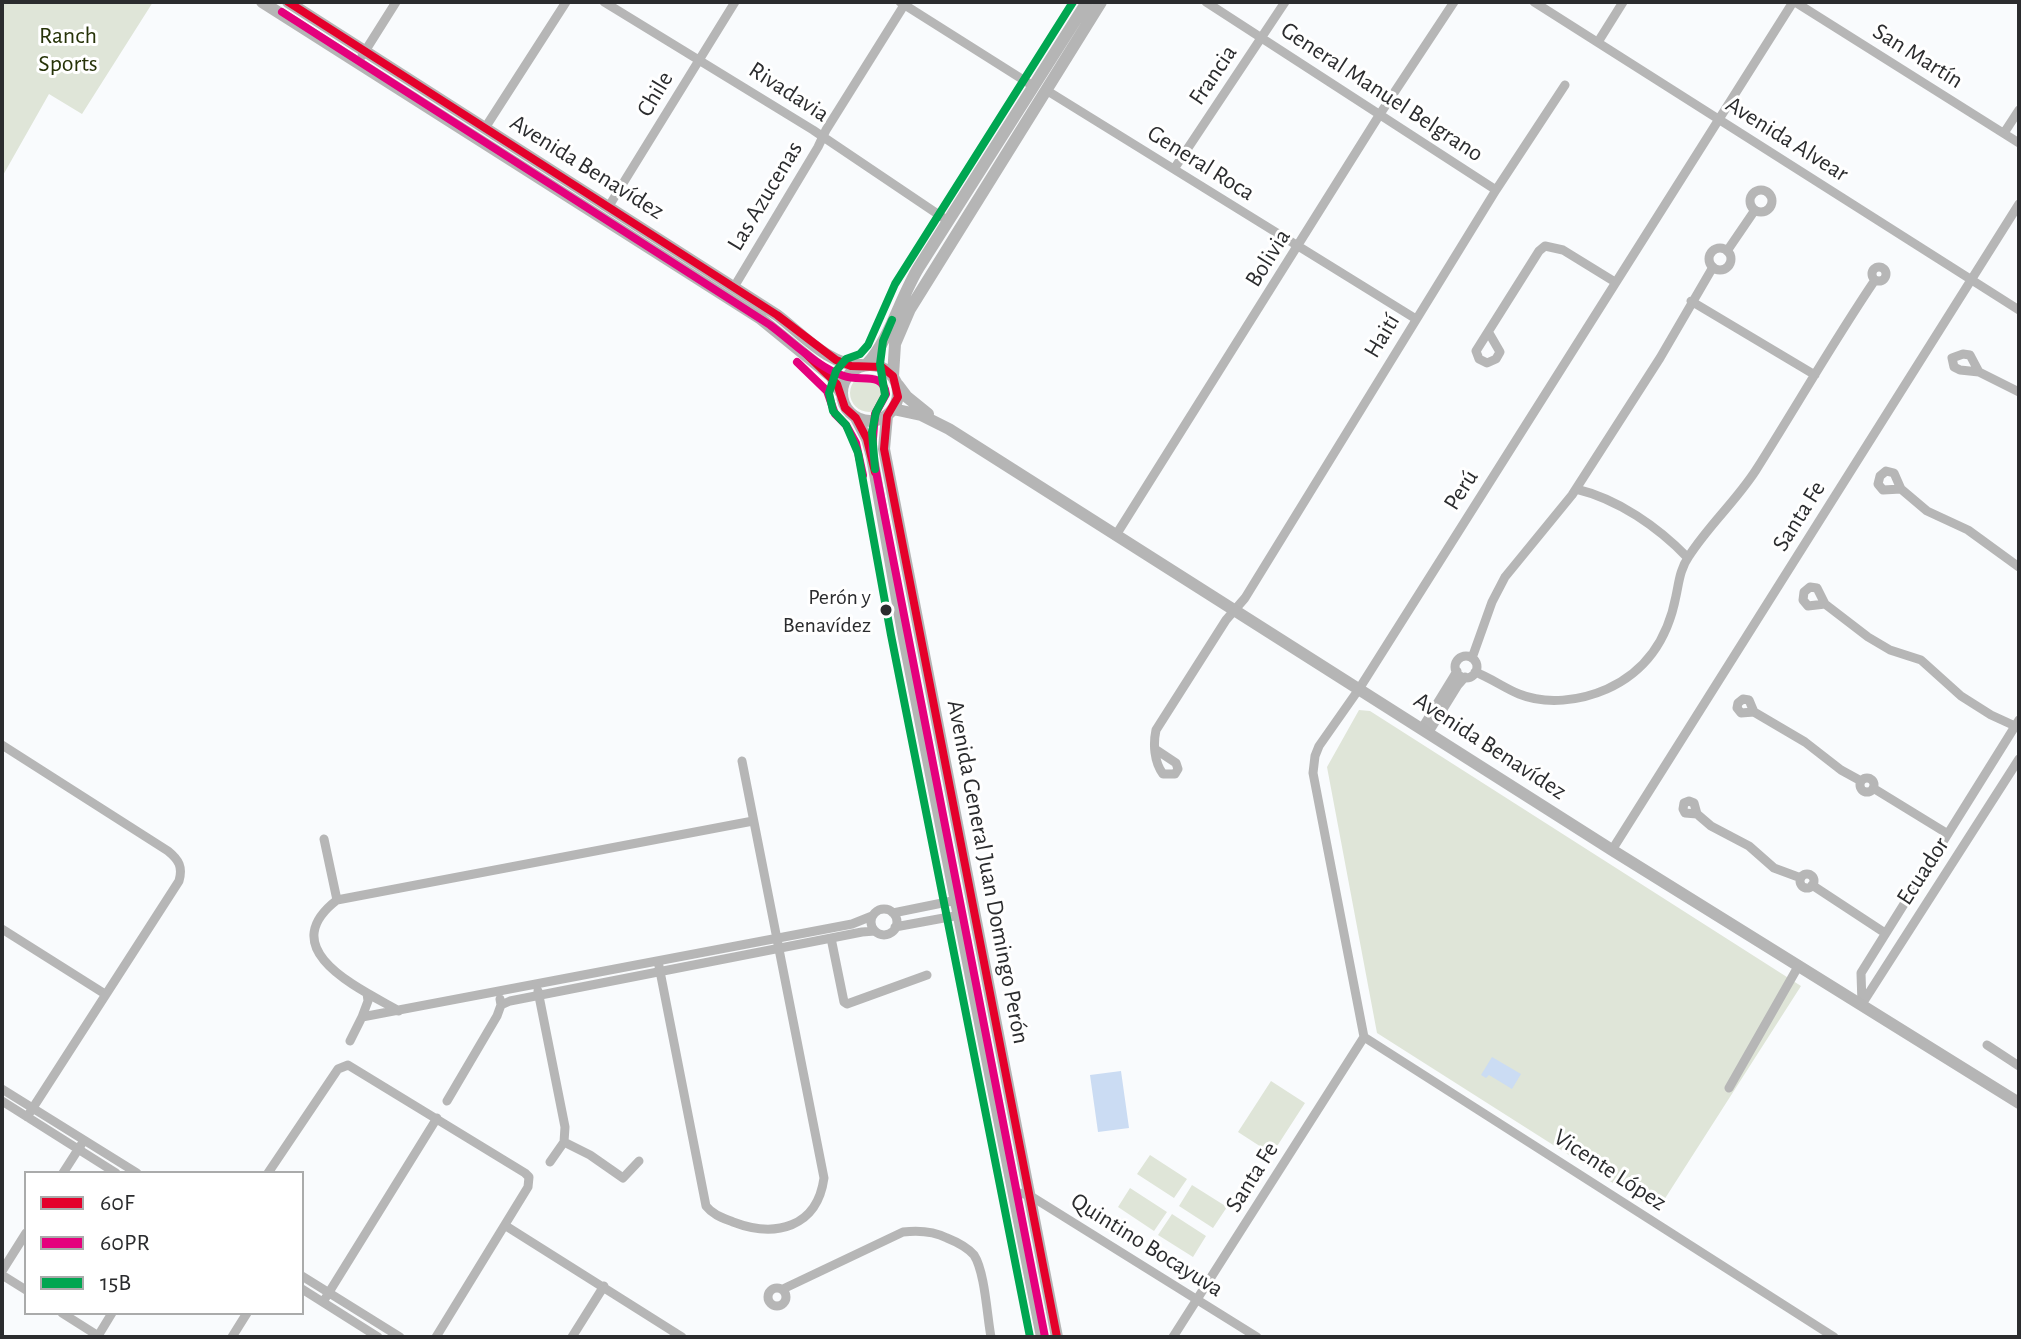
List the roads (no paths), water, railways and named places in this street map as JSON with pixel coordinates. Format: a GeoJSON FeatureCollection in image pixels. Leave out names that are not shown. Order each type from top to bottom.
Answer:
{"type":"FeatureCollection","features":[{"type":"Feature","properties":{"kind":"main road","name":"Avenida Benavídez"},"geometry":{"type":"LineString","coordinates":[[262,2],[485,128],[777,315],[836,360],[851,366],[864,365]]}},
{"type":"Feature","properties":{"kind":"main road","name":"Avenida Benavídez"},"geometry":{"type":"LineString","coordinates":[[288,2],[362,57],[761,319],[831,376],[841,393]]}},
{"type":"Feature","properties":{"kind":"main road"},"geometry":{"type":"LineString","coordinates":[[1087,2],[1040,88],[910,309],[895,344],[898,397],[890,412],[872,421],[856,418],[845,408],[841,393],[847,376],[878,351],[905,290],[948,221],[1040,88],[1101,2]]}},
{"type":"Feature","properties":{"kind":"main road"},"geometry":{"type":"LineString","coordinates":[[864,365],[882,367],[895,380]]}},
{"type":"Feature","properties":{"kind":"main road","name":"Avenida Benavídez"},"geometry":{"type":"LineString","coordinates":[[895,380],[907,397],[939,424]]}},
{"type":"Feature","properties":{"kind":"main road","name":"Avenida Benavídez"},"geometry":{"type":"LineString","coordinates":[[890,412],[921,415],[939,424],[1236,609],[1612,850],[2019,1103]]}},
{"type":"Feature","properties":{"kind":"main road","name":"Avenida General Juan Domingo Perón"},"geometry":{"type":"LineString","coordinates":[[890,412],[884,449],[1057,1337]]}},
{"type":"Feature","properties":{"kind":"main road","name":"Avenida General Juan Domingo Perón"},"geometry":{"type":"LineString","coordinates":[[856,418],[870,449],[903,633],[1042,1337]]}},
{"type":"Feature","properties":{"kind":"street"},"geometry":{"type":"LineString","coordinates":[[362,57],[396,2]]}},
{"type":"Feature","properties":{"kind":"street"},"geometry":{"type":"LineString","coordinates":[[485,128],[566,2]]}},
{"type":"Feature","properties":{"kind":"street","name":"Rivadavia"},"geometry":{"type":"LineString","coordinates":[[604,2],[822,137],[948,221]]}},
{"type":"Feature","properties":{"kind":"street","name":"Chile"},"geometry":{"type":"LineString","coordinates":[[609,206],[735,2]]}},
{"type":"Feature","properties":{"kind":"street","name":"General Manuel Belgrano"},"geometry":{"type":"LineString","coordinates":[[1206,2],[1496,190]]}},
{"type":"Feature","properties":{"kind":"street","name":"Francia"},"geometry":{"type":"LineString","coordinates":[[1174,169],[1285,2]]}},
{"type":"Feature","properties":{"kind":"street","name":"Bolivia"},"geometry":{"type":"LineString","coordinates":[[1116,535],[1380,114],[1454,2]]}},
{"type":"Feature","properties":{"kind":"street","name":"Avenida Alvear"},"geometry":{"type":"LineString","coordinates":[[1534,2],[2019,310]]}},
{"type":"Feature","properties":{"kind":"street"},"geometry":{"type":"LineString","coordinates":[[1598,42],[1623,2]]}},
{"type":"Feature","properties":{"kind":"street","name":"Perú"},"geometry":{"type":"LineString","coordinates":[[1364,1037],[1313,763],[1319,746],[1359,689],[1794,2]]}},
{"type":"Feature","properties":{"kind":"street","name":"San Martín"},"geometry":{"type":"LineString","coordinates":[[1794,2],[2019,143]]}},
{"type":"Feature","properties":{"kind":"street","name":"General Roca"},"geometry":{"type":"LineString","coordinates":[[904,3],[1416,319]]}},
{"type":"Feature","properties":{"kind":"street","name":"Las Azucenas"},"geometry":{"type":"LineString","coordinates":[[734,287],[904,3]]}},
{"type":"Feature","properties":{"kind":"street","name":"Haití"},"geometry":{"type":"LineString","coordinates":[[1155,749],[1156,730],[1226,620],[1245,598],[1496,190],[1565,85]]}},
{"type":"Feature","properties":{"kind":"street"},"geometry":{"type":"LineString","coordinates":[[2004,133],[2019,110]]}},
{"type":"Feature","properties":{"kind":"street","name":"Santa Fe"},"geometry":{"type":"LineString","coordinates":[[1612,850],[2019,204]]}},
{"type":"Feature","properties":{"kind":"street"},"geometry":{"type":"LineString","coordinates":[[1727,251],[1755,210]]}},
{"type":"Feature","properties":{"kind":"street"},"geometry":{"type":"LineString","coordinates":[[1489,333],[1545,246],[1563,250],[1615,282]]}},
{"type":"Feature","properties":{"kind":"street"},"geometry":{"type":"LineString","coordinates":[[1717,248],[1727,251],[1730,261],[1727,267],[1720,270],[1713,267],[1709,261],[1712,252],[1717,248]]}},
{"type":"Feature","properties":{"kind":"street"},"geometry":{"type":"LineString","coordinates":[[1472,658],[1492,602],[1505,577],[1576,489],[1660,358],[1713,267]]}},
{"type":"Feature","properties":{"kind":"street"},"geometry":{"type":"LineString","coordinates":[[1425,730],[1461,674],[1475,672],[1521,695],[1556,701],[1595,694],[1618,684],[1646,663],[1660,645],[1669,622],[1687,557],[1740,493],[1875,280]]}},
{"type":"Feature","properties":{"kind":"street"},"geometry":{"type":"LineString","coordinates":[[1691,301],[1815,375]]}},
{"type":"Feature","properties":{"kind":"street"},"geometry":{"type":"LineString","coordinates":[[1979,372],[2019,392]]}},
{"type":"Feature","properties":{"kind":"street"},"geometry":{"type":"LineString","coordinates":[[1576,489],[1614,502],[1639,517],[1687,557]]}},
{"type":"Feature","properties":{"kind":"street"},"geometry":{"type":"LineString","coordinates":[[1901,489],[1927,511],[1979,536],[2019,567]]}},
{"type":"Feature","properties":{"kind":"street"},"geometry":{"type":"LineString","coordinates":[[1825,604],[1879,646],[1921,660],[1961,696],[1991,715],[2017,723],[1861,973],[1862,1004]]}},
{"type":"Feature","properties":{"kind":"street"},"geometry":{"type":"LineString","coordinates":[[1461,674],[1456,665],[1459,659],[1466,656],[1472,658],[1477,666],[1475,672]]}},
{"type":"Feature","properties":{"kind":"street"},"geometry":{"type":"LineString","coordinates":[[1754,712],[1790,736],[1805,742],[1841,770],[1861,781],[1870,779],[1873,788],[1948,834]]}},
{"type":"Feature","properties":{"kind":"street"},"geometry":{"type":"LineString","coordinates":[[2,745],[168,851],[180,864],[179,881],[30,1112]]}},
{"type":"Feature","properties":{"kind":"street","name":"Ecuador"},"geometry":{"type":"LineString","coordinates":[[1862,1004],[2019,759]]}},
{"type":"Feature","properties":{"kind":"street"},"geometry":{"type":"LineString","coordinates":[[659,966],[706,1206],[711,1213],[750,1229],[778,1230],[793,1225],[815,1206],[824,1178],[742,761]]}},
{"type":"Feature","properties":{"kind":"street"},"geometry":{"type":"LineString","coordinates":[[1697,814],[1711,826],[1749,846],[1774,868],[1801,878],[1810,875],[1814,880],[1812,885],[1885,933]]}},
{"type":"Feature","properties":{"kind":"street"},"geometry":{"type":"LineString","coordinates":[[399,1011],[330,969],[320,956],[315,941],[316,926],[321,914],[337,900],[753,821]]}},
{"type":"Feature","properties":{"kind":"street"},"geometry":{"type":"LineString","coordinates":[[324,839],[337,900]]}},
{"type":"Feature","properties":{"kind":"street"},"geometry":{"type":"LineString","coordinates":[[362,1017],[778,943],[852,924],[881,909],[893,913],[957,900]]}},
{"type":"Feature","properties":{"kind":"street"},"geometry":{"type":"LineString","coordinates":[[778,943],[875,931],[888,934],[897,920],[893,913]]}},
{"type":"Feature","properties":{"kind":"street"},"geometry":{"type":"LineString","coordinates":[[895,927],[960,915]]}},
{"type":"Feature","properties":{"kind":"street"},"geometry":{"type":"LineString","coordinates":[[872,916],[871,924],[875,931]]}},
{"type":"Feature","properties":{"kind":"street"},"geometry":{"type":"LineString","coordinates":[[4,934],[105,994]]}},
{"type":"Feature","properties":{"kind":"street"},"geometry":{"type":"LineString","coordinates":[[831,938],[844,1002],[847,1004],[927,975]]}},
{"type":"Feature","properties":{"kind":"street"},"geometry":{"type":"LineString","coordinates":[[1729,1088],[1799,965]]}},
{"type":"Feature","properties":{"kind":"street"},"geometry":{"type":"LineString","coordinates":[[501,1005],[659,966]]}},
{"type":"Feature","properties":{"kind":"street"},"geometry":{"type":"LineString","coordinates":[[537,984],[565,1127],[564,1142],[550,1162]]}},
{"type":"Feature","properties":{"kind":"street"},"geometry":{"type":"LineString","coordinates":[[447,1101],[501,1005],[499,992]]}},
{"type":"Feature","properties":{"kind":"street"},"geometry":{"type":"LineString","coordinates":[[350,1041],[367,1008],[367,993]]}},
{"type":"Feature","properties":{"kind":"street","name":"Santa Fe"},"geometry":{"type":"LineString","coordinates":[[1173,1337],[1364,1037]]}},
{"type":"Feature","properties":{"kind":"street","name":"Vicente López"},"geometry":{"type":"LineString","coordinates":[[1364,1037],[1834,1337]]}},
{"type":"Feature","properties":{"kind":"street"},"geometry":{"type":"LineString","coordinates":[[1987,1045],[2019,1066]]}},
{"type":"Feature","properties":{"kind":"street"},"geometry":{"type":"LineString","coordinates":[[269,1171],[342,1066],[352,1066],[529,1177],[528,1187],[506,1226],[436,1337]]}},
{"type":"Feature","properties":{"kind":"street"},"geometry":{"type":"LineString","coordinates":[[2,1089],[114,1171]]}},
{"type":"Feature","properties":{"kind":"street"},"geometry":{"type":"LineString","coordinates":[[2,1101],[30,1112]]}},
{"type":"Feature","properties":{"kind":"street"},"geometry":{"type":"LineString","coordinates":[[323,1302],[437,1118]]}},
{"type":"Feature","properties":{"kind":"street"},"geometry":{"type":"LineString","coordinates":[[564,1142],[590,1155],[617,1177],[629,1175],[639,1161]]}},
{"type":"Feature","properties":{"kind":"street"},"geometry":{"type":"LineString","coordinates":[[64,1171],[81,1145]]}},
{"type":"Feature","properties":{"kind":"street"},"geometry":{"type":"LineString","coordinates":[[81,1145],[133,1171]]}},
{"type":"Feature","properties":{"kind":"street","name":"Quintino Bocayuva"},"geometry":{"type":"LineString","coordinates":[[1014,1192],[1029,1195],[1257,1337]]}},
{"type":"Feature","properties":{"kind":"street"},"geometry":{"type":"LineString","coordinates":[[506,1226],[682,1337]]}},
{"type":"Feature","properties":{"kind":"street"},"geometry":{"type":"LineString","coordinates":[[783,1289],[903,1232],[917,1230],[938,1234],[960,1244],[973,1255],[979,1267],[991,1337]]}},
{"type":"Feature","properties":{"kind":"street"},"geometry":{"type":"LineString","coordinates":[[24,1236],[2,1273],[24,1289]]}},
{"type":"Feature","properties":{"kind":"street"},"geometry":{"type":"LineString","coordinates":[[304,1277],[400,1337]]}},
{"type":"Feature","properties":{"kind":"street"},"geometry":{"type":"LineString","coordinates":[[572,1337],[604,1286]]}},
{"type":"Feature","properties":{"kind":"street"},"geometry":{"type":"LineString","coordinates":[[304,1290],[372,1335],[376,1323]]}},
{"type":"Feature","properties":{"kind":"street"},"geometry":{"type":"LineString","coordinates":[[65,1315],[99,1336],[111,1315]]}},
{"type":"Feature","properties":{"kind":"street"},"geometry":{"type":"LineString","coordinates":[[232,1337],[246,1315]]}},
{"type":"Feature","properties":{"kind":"water"},"geometry":{"type":"Polygon","coordinates":[[[1492,1057],[1521,1074],[1512,1089],[1489,1075],[1486,1078],[1481,1075],[1492,1057]]]}},
{"type":"Feature","properties":{"kind":"water"},"geometry":{"type":"Polygon","coordinates":[[[1121,1071],[1129,1128],[1098,1132],[1090,1075],[1121,1071]]]}},
{"type":"Feature","properties":{"kind":"place","name":"Perón y Benavídez"},"geometry":{"type":"Point","coordinates":[886,610]}},
{"type":"Feature","properties":{"kind":"park label","name":"Ranch Sports"},"geometry":{"type":"Point","coordinates":[68,50]}}]}
